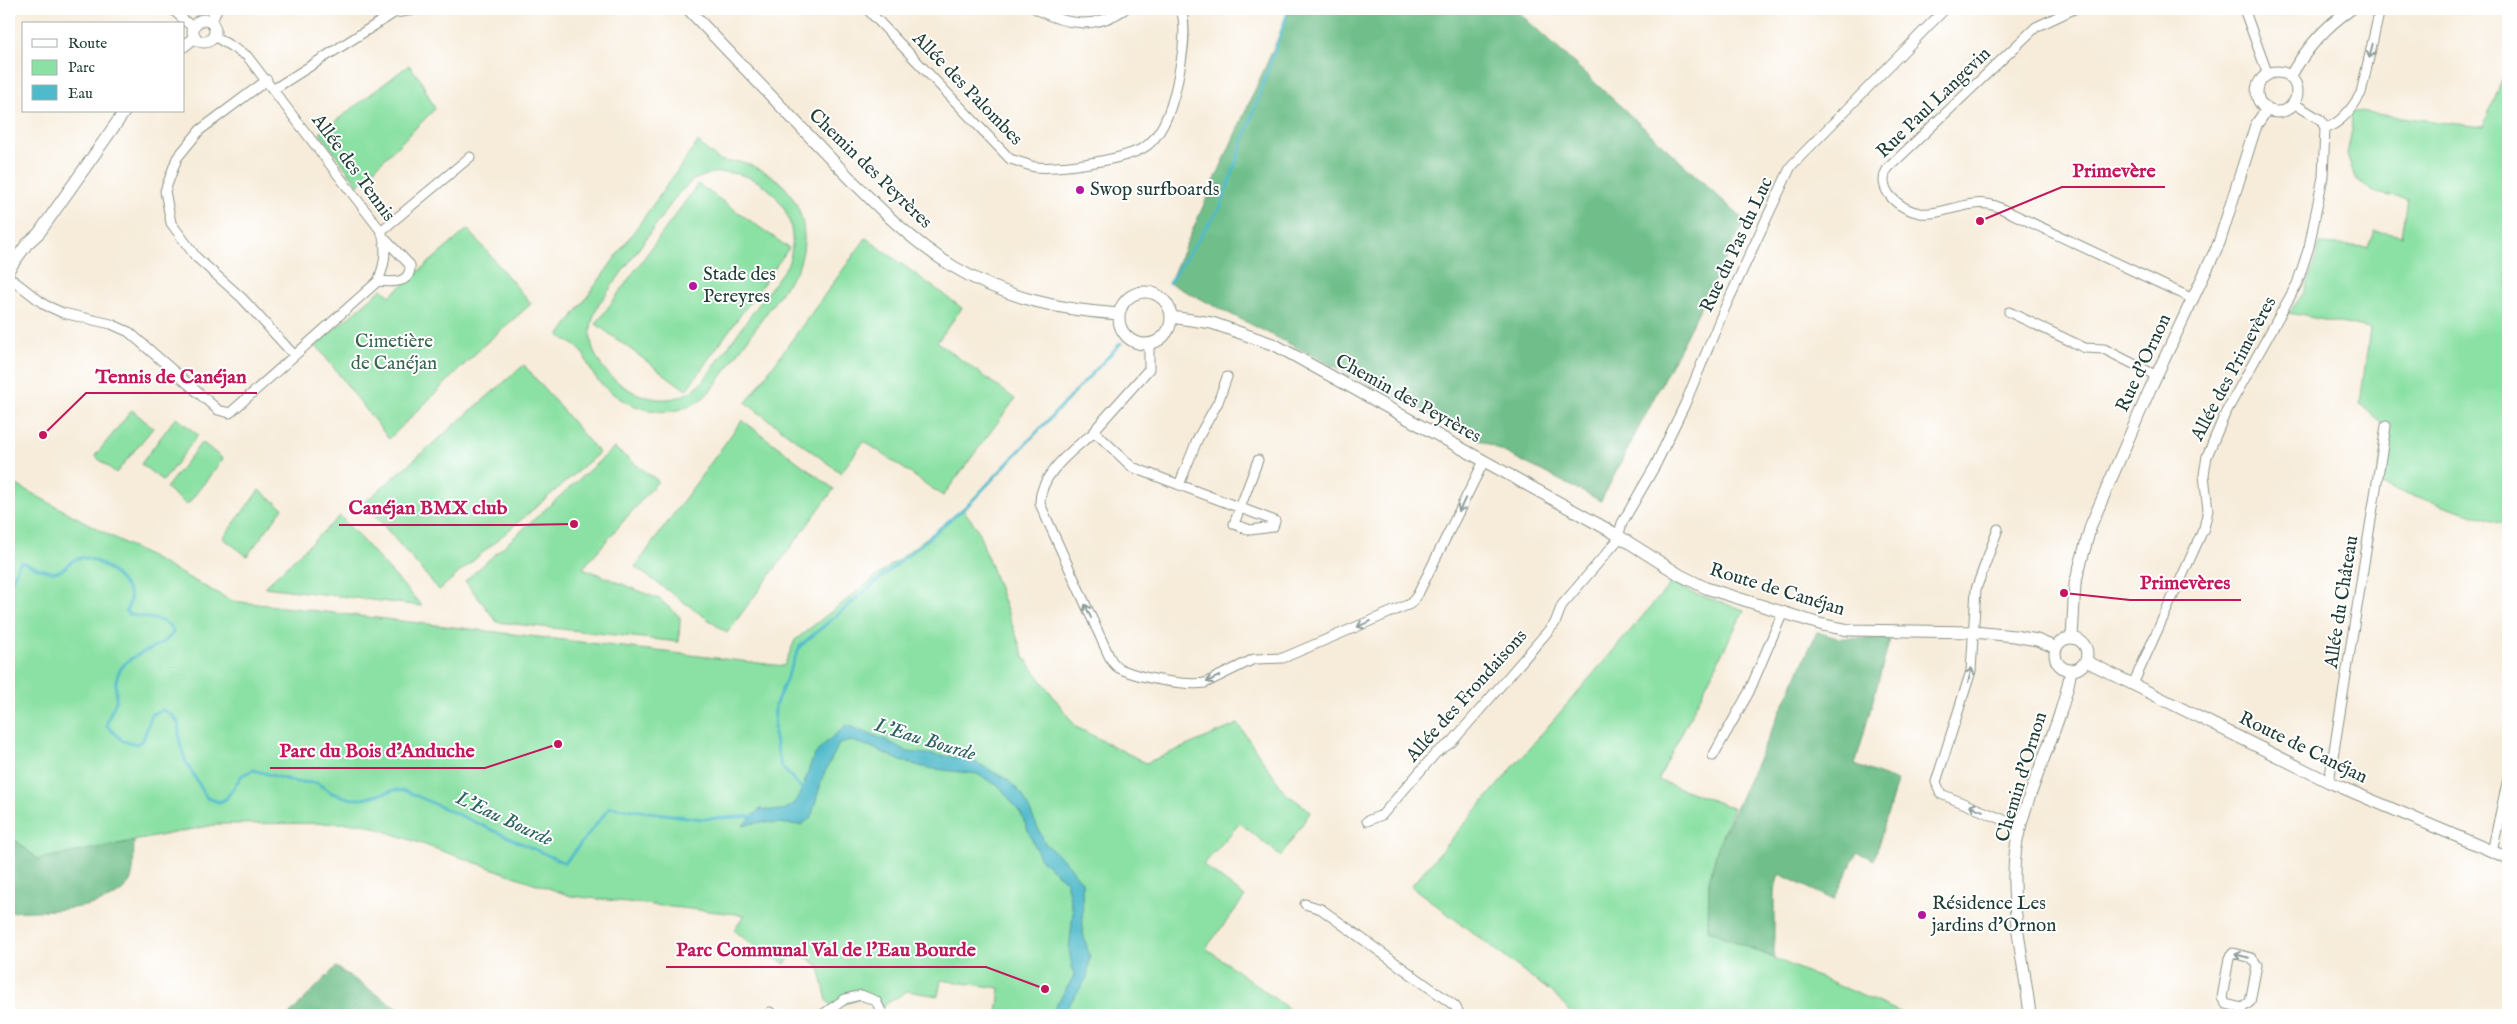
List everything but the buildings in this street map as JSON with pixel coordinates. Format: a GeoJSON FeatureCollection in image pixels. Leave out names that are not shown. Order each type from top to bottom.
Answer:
{"type":"FeatureCollection","features":[{"type":"Feature","properties":{"kind":"street"},"geometry":{"type":"LineString","coordinates":[[172,9],[184,22]]}},
{"type":"Feature","properties":{"kind":"street"},"geometry":{"type":"LineString","coordinates":[[211,22],[216,9]]}},
{"type":"Feature","properties":{"kind":"street","name":"Chemin des Peyrères"},"geometry":{"type":"LineString","coordinates":[[688,9],[885,213],[936,256],[976,279],[1031,301],[1057,308],[1119,314]]}},
{"type":"Feature","properties":{"kind":"street","name":"Allée des Palombes"},"geometry":{"type":"LineString","coordinates":[[867,9],[1010,159],[1034,166],[1064,168],[1119,157],[1140,150],[1150,144],[1158,133],[1176,92],[1184,36],[1181,9]]}},
{"type":"Feature","properties":{"kind":"street"},"geometry":{"type":"LineString","coordinates":[[1036,9],[1056,20],[1085,24],[1113,18],[1125,9]]}},
{"type":"Feature","properties":{"kind":"street","name":"Rue du Pas du Luc"},"geometry":{"type":"LineString","coordinates":[[1618,536],[1622,523],[1655,466],[1685,404],[1726,306],[1791,166],[1944,9]]}},
{"type":"Feature","properties":{"kind":"street","name":"Rue Paul Langevin"},"geometry":{"type":"LineString","coordinates":[[2074,9],[2036,27],[1888,168],[1883,185],[1889,195],[1910,210],[1922,213],[1980,203],[1996,206],[2194,299]]}},
{"type":"Feature","properties":{"kind":"street"},"geometry":{"type":"LineString","coordinates":[[2244,9],[2268,74]]}},
{"type":"Feature","properties":{"kind":"street"},"geometry":{"type":"LineString","coordinates":[[2290,77],[2318,38],[2351,9]]}},
{"type":"Feature","properties":{"kind":"street"},"geometry":{"type":"LineString","coordinates":[[2294,103],[2321,120],[2325,128],[2334,126],[2354,104],[2361,93],[2380,9]]}},
{"type":"Feature","properties":{"kind":"street"},"geometry":{"type":"LineString","coordinates":[[274,89],[394,13],[414,10]]}},
{"type":"Feature","properties":{"kind":"street"},"geometry":{"type":"LineString","coordinates":[[185,23],[194,32],[203,42],[214,36],[215,28],[211,22],[200,20],[194,32],[185,45]]}},
{"type":"Feature","properties":{"kind":"street","name":"Allée des Tennis"},"geometry":{"type":"LineString","coordinates":[[214,36],[247,56],[274,89],[382,234],[384,267],[378,281]]}},
{"type":"Feature","properties":{"kind":"street"},"geometry":{"type":"LineString","coordinates":[[2279,72],[2290,77],[2296,87],[2294,103],[2282,112],[2267,109],[2259,101],[2257,89],[2259,83],[2268,74],[2279,72]]}},
{"type":"Feature","properties":{"kind":"street"},"geometry":{"type":"LineString","coordinates":[[267,80],[200,130],[177,158],[165,191],[171,223],[196,257],[242,298],[293,354]]}},
{"type":"Feature","properties":{"kind":"street","name":"Rue d'Ornon"},"geometry":{"type":"LineString","coordinates":[[2072,638],[2075,584],[2091,525],[2157,376],[2194,299],[2227,221],[2256,125],[2267,109]]}},
{"type":"Feature","properties":{"kind":"street"},"geometry":{"type":"LineString","coordinates":[[9,269],[27,244],[39,233],[124,112]]}},
{"type":"Feature","properties":{"kind":"street","name":"Allée des Primevères"},"geometry":{"type":"LineString","coordinates":[[2133,684],[2204,528],[2208,510],[2205,467],[2217,431],[2297,284],[2309,247],[2323,177],[2325,128]]}},
{"type":"Feature","properties":{"kind":"street"},"geometry":{"type":"LineString","coordinates":[[9,277],[45,305],[62,313],[111,324],[130,332],[218,410],[230,413],[293,354],[378,281],[401,281],[407,278],[410,265],[382,234],[470,157]]}},
{"type":"Feature","properties":{"kind":"street"},"geometry":{"type":"LineString","coordinates":[[1152,293],[1159,295],[1165,301],[1171,317],[1167,331],[1162,337],[1149,343],[1141,343],[1127,336],[1120,322],[1119,314],[1127,299],[1135,294],[1152,293]]}},
{"type":"Feature","properties":{"kind":"street"},"geometry":{"type":"LineString","coordinates":[[2009,312],[2085,348],[2104,350],[2157,376]]}},
{"type":"Feature","properties":{"kind":"street","name":"Chemin des Peyrères"},"geometry":{"type":"LineString","coordinates":[[1171,317],[1226,326],[1275,345],[1618,536]]}},
{"type":"Feature","properties":{"kind":"street"},"geometry":{"type":"LineString","coordinates":[[1149,343],[1150,369],[1098,426],[1096,432],[1084,440],[1048,477],[1042,488],[1040,504],[1112,662],[1129,672],[1157,679],[1198,684],[1205,683],[1254,659],[1284,658],[1410,604],[1418,596],[1484,461]]}},
{"type":"Feature","properties":{"kind":"street"},"geometry":{"type":"LineString","coordinates":[[1179,484],[1227,377]]}},
{"type":"Feature","properties":{"kind":"street","name":"Allée du Château"},"geometry":{"type":"LineString","coordinates":[[2329,782],[2386,426]]}},
{"type":"Feature","properties":{"kind":"street"},"geometry":{"type":"LineString","coordinates":[[1096,432],[1132,467],[1240,507],[1258,460]]}},
{"type":"Feature","properties":{"kind":"street"},"geometry":{"type":"LineString","coordinates":[[1998,529],[1976,589],[1971,671],[1936,782],[1941,794],[2021,827]]}},
{"type":"Feature","properties":{"kind":"street","name":"Route de Canéjan"},"geometry":{"type":"LineString","coordinates":[[1618,536],[1680,575],[1706,588],[1849,630],[1974,632],[2037,640],[2056,648]]}},
{"type":"Feature","properties":{"kind":"street","name":"Allée des Frondaisons"},"geometry":{"type":"LineString","coordinates":[[1367,821],[1382,815],[1436,753],[1452,742],[1555,623],[1562,605],[1605,556],[1618,536]]}},
{"type":"Feature","properties":{"kind":"street"},"geometry":{"type":"LineString","coordinates":[[1713,756],[1749,692],[1783,612]]}},
{"type":"Feature","properties":{"kind":"street"},"geometry":{"type":"LineString","coordinates":[[2072,638],[2085,646],[2086,661],[2080,668],[2071,670],[2058,663],[2055,653],[2056,648],[2064,639],[2072,638]]}},
{"type":"Feature","properties":{"kind":"street","name":"Route de Canéjan"},"geometry":{"type":"LineString","coordinates":[[2086,661],[2329,782],[2508,858]]}},
{"type":"Feature","properties":{"kind":"street","name":"Chemin d'Ornon"},"geometry":{"type":"LineString","coordinates":[[2030,1015],[2014,885],[2016,852],[2021,827],[2066,697],[2071,670]]}},
{"type":"Feature","properties":{"kind":"street"},"geometry":{"type":"LineString","coordinates":[[2492,852],[2508,778]]}},
{"type":"Feature","properties":{"kind":"street"},"geometry":{"type":"LineString","coordinates":[[1306,904],[1321,909],[1455,1006],[1460,1015]]}},
{"type":"Feature","properties":{"kind":"street"},"geometry":{"type":"LineString","coordinates":[[2233,953],[2252,958],[2257,965],[2250,1002],[2241,1012],[2226,1004],[2222,998],[2229,958],[2233,953]]}},
{"type":"Feature","properties":{"kind":"street"},"geometry":{"type":"LineString","coordinates":[[822,1015],[845,999],[861,994],[876,1001],[883,1015]]}},
{"type":"Feature","properties":{"kind":"green space"},"geometry":{"type":"Polygon","coordinates":[[[1291,9],[1515,9],[1745,221],[1601,501],[1169,283],[1291,9]]]}},
{"type":"Feature","properties":{"kind":"green space"},"geometry":{"type":"Polygon","coordinates":[[[2508,33],[2508,526],[2377,484],[2386,427],[2360,404],[2370,329],[2289,313],[2305,291],[2320,244],[2369,247],[2375,231],[2402,236],[2408,199],[2375,193],[2355,178],[2347,154],[2352,130],[2351,111],[2483,127],[2504,75],[2508,33]]]}},
{"type":"Feature","properties":{"kind":"green space"},"geometry":{"type":"Polygon","coordinates":[[[409,65],[420,79],[435,109],[358,185],[320,133],[409,65]]]}},
{"type":"Feature","properties":{"kind":"green space"},"geometry":{"type":"Polygon","coordinates":[[[698,142],[720,160],[742,162],[767,173],[779,181],[796,203],[804,229],[802,257],[797,270],[716,384],[703,398],[690,406],[661,411],[632,405],[618,398],[596,378],[579,349],[559,336],[698,142]],[[712,173],[693,180],[678,194],[599,304],[593,317],[591,337],[594,352],[601,365],[624,387],[638,394],[668,399],[688,393],[700,384],[788,264],[792,249],[792,233],[782,205],[773,193],[747,177],[729,173],[712,173]]]}},
{"type":"Feature","properties":{"kind":"green space","name":"Stade des Pereyres"},"geometry":{"type":"Polygon","coordinates":[[[698,184],[789,248],[686,390],[596,324],[698,184]]]}},
{"type":"Feature","properties":{"kind":"green space","name":"Cimetière de Canéjan"},"geometry":{"type":"Polygon","coordinates":[[[468,229],[531,304],[485,344],[389,439],[316,345],[382,289],[390,296],[468,229]]]}},
{"type":"Feature","properties":{"kind":"green space"},"geometry":{"type":"Polygon","coordinates":[[[866,238],[962,308],[937,342],[1015,399],[943,496],[864,441],[841,473],[746,403],[866,238]]]}},
{"type":"Feature","properties":{"kind":"green space"},"geometry":{"type":"Polygon","coordinates":[[[524,365],[599,453],[439,590],[364,503],[524,365]]]}},
{"type":"Feature","properties":{"kind":"green space"},"geometry":{"type":"Polygon","coordinates":[[[132,410],[153,428],[116,473],[95,456],[132,410]]]}},
{"type":"Feature","properties":{"kind":"green space"},"geometry":{"type":"Polygon","coordinates":[[[176,417],[198,435],[163,481],[141,464],[176,417]]]}},
{"type":"Feature","properties":{"kind":"green space"},"geometry":{"type":"Polygon","coordinates":[[[742,420],[834,489],[727,633],[635,567],[742,420]]]}},
{"type":"Feature","properties":{"kind":"green space"},"geometry":{"type":"Polygon","coordinates":[[[202,442],[223,459],[187,505],[166,488],[202,442]]]}},
{"type":"Feature","properties":{"kind":"green space"},"geometry":{"type":"Polygon","coordinates":[[[614,448],[658,481],[583,568],[659,599],[680,617],[679,642],[497,622],[465,581],[614,448]]]}},
{"type":"Feature","properties":{"kind":"green space"},"geometry":{"type":"Polygon","coordinates":[[[9,481],[232,601],[784,666],[795,640],[963,509],[977,528],[1024,657],[1076,727],[1146,763],[1238,724],[1285,793],[1311,811],[1281,856],[1240,823],[1203,865],[1245,897],[1206,948],[1297,1015],[997,1015],[1000,988],[941,980],[938,996],[907,991],[883,1006],[869,996],[833,1007],[827,1001],[819,966],[795,950],[785,964],[750,943],[734,930],[745,915],[571,896],[362,823],[219,824],[38,860],[9,835],[9,481]]]}},
{"type":"Feature","properties":{"kind":"green space"},"geometry":{"type":"Polygon","coordinates":[[[259,490],[283,508],[247,556],[223,538],[259,490]]]}},
{"type":"Feature","properties":{"kind":"green space"},"geometry":{"type":"Polygon","coordinates":[[[340,516],[422,606],[264,587],[340,516]]]}},
{"type":"Feature","properties":{"kind":"green space"},"geometry":{"type":"Polygon","coordinates":[[[1672,582],[1693,593],[1744,610],[1658,780],[1733,808],[1718,846],[1709,882],[1708,930],[1907,1015],[1572,1015],[1555,995],[1411,886],[1672,582]]]}},
{"type":"Feature","properties":{"kind":"green space"},"geometry":{"type":"Polygon","coordinates":[[[1817,632],[1837,638],[1890,639],[1855,765],[1897,781],[1874,860],[1857,852],[1834,900],[1779,874],[1774,892],[1774,958],[1708,930],[1709,882],[1718,846],[1817,632]]]}},
{"type":"Feature","properties":{"kind":"green space"},"geometry":{"type":"Polygon","coordinates":[[[9,835],[38,859],[134,841],[131,879],[123,890],[110,898],[94,904],[58,910],[9,912],[9,835]]]}},
{"type":"Feature","properties":{"kind":"green space"},"geometry":{"type":"Polygon","coordinates":[[[336,967],[407,1015],[289,1015],[336,967]]]}},
{"type":"Feature","properties":{"kind":"water"},"geometry":{"type":"Polygon","coordinates":[[[846,725],[886,740],[908,752],[970,759],[1008,780],[1022,794],[1045,843],[1068,864],[1082,882],[1083,933],[1090,958],[1087,978],[1062,1015],[1050,1015],[1074,976],[1069,950],[1073,912],[1066,881],[1041,860],[1021,814],[1000,787],[977,774],[927,768],[901,761],[871,747],[851,741],[839,744],[823,776],[811,818],[801,825],[762,822],[743,825],[760,809],[775,810],[787,808],[794,803],[800,796],[815,755],[846,725]]]}},
{"type":"Feature","properties":{"kind":"waterway"},"geometry":{"type":"LineString","coordinates":[[1169,283],[1221,206],[1289,9]]}},
{"type":"Feature","properties":{"kind":"waterway"},"geometry":{"type":"LineString","coordinates":[[805,787],[803,790],[781,766],[774,735],[775,706],[800,646],[970,503],[1121,343]]}},
{"type":"Feature","properties":{"kind":"waterway","name":"L'Eau Bourde"},"geometry":{"type":"LineString","coordinates":[[9,587],[20,562],[57,572],[76,559],[87,558],[108,569],[126,586],[130,597],[126,611],[129,614],[163,621],[172,628],[173,633],[167,640],[135,656],[121,668],[116,680],[116,700],[107,726],[123,741],[137,744],[143,740],[152,714],[163,710],[173,716],[178,722],[180,744],[186,762],[207,798],[219,802],[226,799],[242,775],[253,770],[296,782],[317,783],[332,793],[352,799],[363,799],[395,790],[406,791],[565,863],[610,807],[702,819],[756,816]]}},
{"type":"Feature","properties":{"kind":"place","name":"Swop surfboards"},"geometry":{"type":"Point","coordinates":[1080,190]}},
{"type":"Feature","properties":{"kind":"place","name":"Primevère"},"geometry":{"type":"Point","coordinates":[1980,221]}},
{"type":"Feature","properties":{"kind":"place","name":"Stade des Pereyres"},"geometry":{"type":"Point","coordinates":[693,286]}},
{"type":"Feature","properties":{"kind":"place","name":"Tennis de Canéjan"},"geometry":{"type":"Point","coordinates":[43,435]}},
{"type":"Feature","properties":{"kind":"place","name":"Canéjan BMX club"},"geometry":{"type":"Point","coordinates":[574,524]}},
{"type":"Feature","properties":{"kind":"place","name":"Primevères"},"geometry":{"type":"Point","coordinates":[2064,593]}},
{"type":"Feature","properties":{"kind":"place","name":"Parc du Bois d'Anduche"},"geometry":{"type":"Point","coordinates":[558,744]}},
{"type":"Feature","properties":{"kind":"place","name":"Résidence Les jardins d'Ornon"},"geometry":{"type":"Point","coordinates":[1922,915]}},
{"type":"Feature","properties":{"kind":"place","name":"Parc Communal Val de l'Eau Bourde"},"geometry":{"type":"Point","coordinates":[1045,989]}}]}
